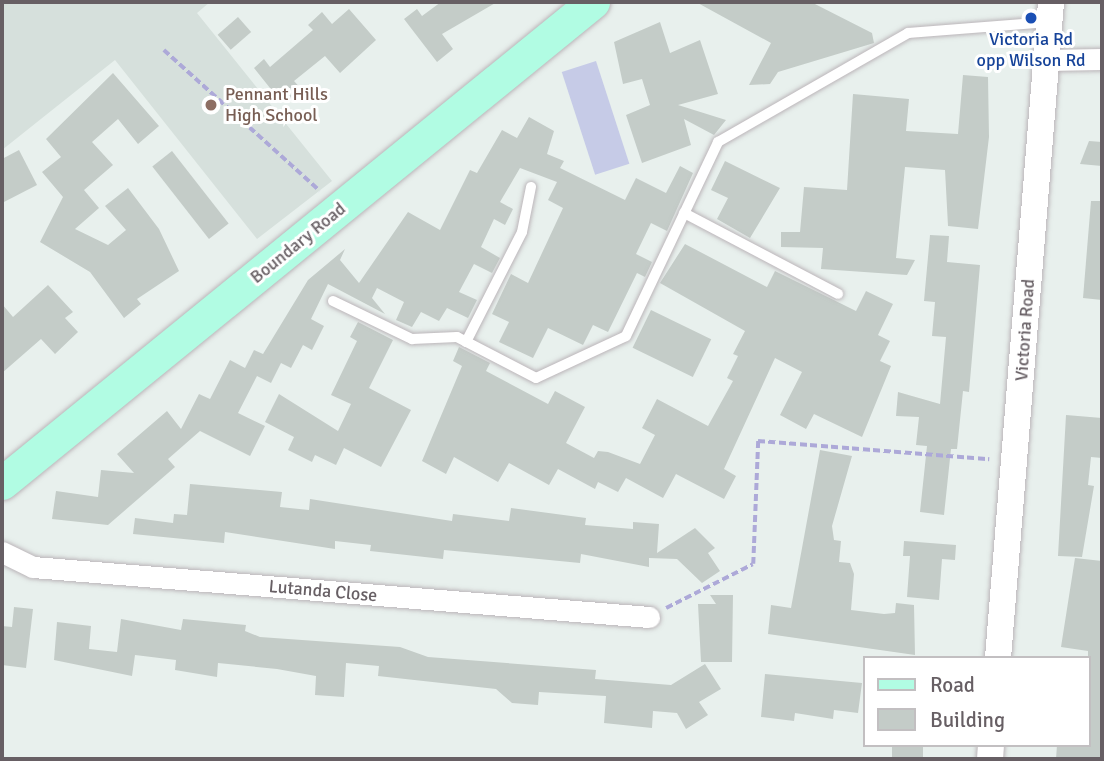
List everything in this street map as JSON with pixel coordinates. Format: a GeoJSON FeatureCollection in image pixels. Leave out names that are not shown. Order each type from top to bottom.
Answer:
{"type":"FeatureCollection","features":[{"type":"Feature","properties":{"kind":"main road","name":"Boundary Road"},"geometry":{"type":"LineString","coordinates":[[2,483],[593,2]]}},
{"type":"Feature","properties":{"kind":"street","name":"Victoria Road"},"geometry":{"type":"LineString","coordinates":[[998,656],[1050,12]]}},
{"type":"Feature","properties":{"kind":"street"},"geometry":{"type":"LineString","coordinates":[[1046,60],[1102,59]]}},
{"type":"Feature","properties":{"kind":"street","name":"Lutanda Close"},"geometry":{"type":"LineString","coordinates":[[2,552],[33,567],[649,617]]}},
{"type":"Feature","properties":{"kind":"lane"},"geometry":{"type":"LineString","coordinates":[[333,301],[412,339],[466,342],[536,377],[626,335],[718,142],[908,33],[1050,12]]}},
{"type":"Feature","properties":{"kind":"lane"},"geometry":{"type":"LineString","coordinates":[[466,342],[522,232],[531,187]]}},
{"type":"Feature","properties":{"kind":"lane"},"geometry":{"type":"LineString","coordinates":[[684,213],[838,294]]}},
{"type":"Feature","properties":{"kind":"path"},"geometry":{"type":"LineString","coordinates":[[164,51],[338,211]]}},
{"type":"Feature","properties":{"kind":"path"},"geometry":{"type":"LineString","coordinates":[[649,617],[753,564],[758,441],[989,459]]}},
{"type":"Feature","properties":{"kind":"shaded area","name":"Pennant Hills High School"},"geometry":{"type":"Polygon","coordinates":[[[2,2],[210,2],[197,13],[332,181],[257,239],[115,60],[2,150],[2,2]]]}},
{"type":"Feature","properties":{"kind":"shaded area"},"geometry":{"type":"Polygon","coordinates":[[[596,61],[629,164],[595,175],[562,72],[596,61]]]}},
{"type":"Feature","properties":{"kind":"building"},"geometry":{"type":"Polygon","coordinates":[[[441,2],[497,2],[442,34],[453,49],[437,62],[404,19],[417,9],[422,16],[441,2]]]}},
{"type":"Feature","properties":{"kind":"building"},"geometry":{"type":"Polygon","coordinates":[[[696,2],[811,2],[872,33],[874,43],[778,72],[770,84],[749,85],[771,43],[696,2]]]}},
{"type":"Feature","properties":{"kind":"building"},"geometry":{"type":"Polygon","coordinates":[[[349,9],[376,40],[340,73],[325,56],[294,81],[304,92],[293,101],[274,93],[254,68],[264,59],[270,67],[313,30],[308,25],[322,12],[332,24],[349,9]]]}},
{"type":"Feature","properties":{"kind":"building"},"geometry":{"type":"Polygon","coordinates":[[[238,17],[251,32],[231,50],[218,35],[238,17]]]}},
{"type":"Feature","properties":{"kind":"building"},"geometry":{"type":"Polygon","coordinates":[[[660,22],[670,53],[700,40],[718,94],[678,105],[726,120],[714,135],[684,119],[691,145],[642,163],[626,115],[650,105],[642,79],[623,84],[614,42],[660,22]]]}},
{"type":"Feature","properties":{"kind":"building"},"geometry":{"type":"Polygon","coordinates":[[[113,73],[159,126],[138,144],[118,119],[92,142],[113,165],[84,190],[99,208],[75,229],[108,245],[126,230],[105,206],[128,188],[159,229],[179,271],[137,299],[141,304],[124,318],[90,272],[40,242],[63,197],[42,172],[61,157],[46,139],[113,73]]]}},
{"type":"Feature","properties":{"kind":"building"},"geometry":{"type":"Polygon","coordinates":[[[963,75],[988,77],[989,137],[978,229],[948,226],[945,170],[905,167],[896,258],[915,260],[907,275],[821,269],[823,248],[781,247],[781,232],[800,232],[804,187],[847,190],[853,94],[909,99],[906,131],[958,134],[963,75]]]}},
{"type":"Feature","properties":{"kind":"building"},"geometry":{"type":"Polygon","coordinates":[[[529,117],[554,131],[547,154],[564,161],[560,168],[625,200],[636,178],[666,193],[680,166],[693,173],[667,231],[651,223],[636,254],[652,262],[645,277],[637,273],[608,332],[593,325],[583,345],[548,328],[533,358],[499,342],[509,322],[492,314],[511,274],[528,283],[563,208],[548,200],[557,182],[520,168],[500,202],[513,209],[505,225],[494,219],[481,247],[500,258],[492,273],[474,264],[459,292],[477,300],[468,318],[447,308],[439,321],[421,312],[412,327],[396,320],[404,302],[377,288],[372,298],[385,314],[328,284],[311,319],[324,326],[312,350],[303,345],[291,368],[281,363],[271,383],[257,376],[238,413],[265,426],[250,456],[200,431],[168,459],[175,467],[108,525],[52,519],[56,491],[98,497],[101,470],[134,473],[117,454],[167,411],[181,429],[199,394],[210,399],[230,360],[245,368],[254,350],[263,354],[308,280],[345,249],[340,260],[359,283],[408,212],[440,230],[470,170],[477,173],[502,130],[517,138],[529,117]]]}},
{"type":"Feature","properties":{"kind":"building"},"geometry":{"type":"Polygon","coordinates":[[[1089,141],[1102,142],[1102,166],[1080,164],[1089,141]]]}},
{"type":"Feature","properties":{"kind":"building"},"geometry":{"type":"Polygon","coordinates":[[[19,150],[37,185],[2,203],[2,159],[19,150]]]}},
{"type":"Feature","properties":{"kind":"building"},"geometry":{"type":"Polygon","coordinates":[[[172,151],[229,223],[209,239],[152,166],[172,151]]]}},
{"type":"Feature","properties":{"kind":"building"},"geometry":{"type":"Polygon","coordinates":[[[725,161],[780,188],[750,238],[717,219],[728,198],[711,190],[725,161]]]}},
{"type":"Feature","properties":{"kind":"building"},"geometry":{"type":"Polygon","coordinates":[[[1091,201],[1102,201],[1102,300],[1083,298],[1091,201]]]}},
{"type":"Feature","properties":{"kind":"building"},"geometry":{"type":"Polygon","coordinates":[[[930,235],[949,236],[947,262],[980,265],[969,392],[963,391],[957,449],[951,449],[944,515],[920,512],[927,446],[916,445],[919,417],[896,416],[898,392],[940,404],[946,337],[932,336],[935,302],[924,301],[930,235]]]}},
{"type":"Feature","properties":{"kind":"building"},"geometry":{"type":"Polygon","coordinates":[[[685,244],[767,287],[775,271],[856,311],[866,291],[893,304],[878,335],[890,341],[880,361],[891,366],[862,437],[814,414],[806,429],[780,415],[802,372],[775,358],[724,469],[736,476],[724,499],[676,474],[663,498],[626,478],[618,492],[598,482],[595,489],[558,469],[549,485],[509,463],[498,482],[454,457],[446,474],[422,461],[462,366],[453,361],[459,347],[490,363],[486,371],[548,404],[555,391],[585,407],[566,443],[594,458],[598,451],[608,452],[640,464],[655,435],[642,428],[657,399],[708,426],[733,381],[727,378],[738,356],[733,354],[745,331],[660,283],[685,244]]]}},
{"type":"Feature","properties":{"kind":"building"},"geometry":{"type":"Polygon","coordinates":[[[48,285],[73,312],[65,318],[78,332],[55,354],[41,339],[2,373],[2,304],[13,317],[48,285]]]}},
{"type":"Feature","properties":{"kind":"building"},"geometry":{"type":"Polygon","coordinates":[[[651,310],[711,339],[693,377],[633,348],[651,310]]]}},
{"type":"Feature","properties":{"kind":"building"},"geometry":{"type":"Polygon","coordinates":[[[358,322],[393,340],[369,388],[411,410],[381,467],[344,448],[336,465],[315,455],[312,462],[288,450],[294,437],[265,422],[279,394],[338,431],[351,404],[331,395],[357,341],[350,337],[358,322]]]}},
{"type":"Feature","properties":{"kind":"building"},"geometry":{"type":"Polygon","coordinates":[[[1066,415],[1102,418],[1102,458],[1091,457],[1088,485],[1094,486],[1082,557],[1058,556],[1066,415]]]}},
{"type":"Feature","properties":{"kind":"building"},"geometry":{"type":"Polygon","coordinates":[[[820,450],[852,456],[832,526],[834,540],[841,541],[839,562],[850,563],[854,574],[851,610],[884,614],[895,613],[896,603],[914,605],[915,655],[768,634],[771,605],[791,608],[820,450]]]}},
{"type":"Feature","properties":{"kind":"building"},"geometry":{"type":"Polygon","coordinates":[[[190,484],[282,492],[280,507],[309,510],[310,499],[452,521],[453,514],[509,521],[511,508],[586,518],[585,525],[633,529],[633,522],[659,524],[657,553],[695,528],[715,548],[708,553],[720,571],[702,583],[677,559],[649,558],[649,567],[581,554],[580,563],[444,550],[443,559],[370,551],[371,545],[335,541],[335,549],[225,532],[224,543],[133,534],[135,518],[173,523],[174,514],[187,515],[190,484]]]}},
{"type":"Feature","properties":{"kind":"building"},"geometry":{"type":"Polygon","coordinates":[[[904,541],[956,545],[955,560],[942,559],[939,600],[907,597],[910,556],[903,556],[904,541]]]}},
{"type":"Feature","properties":{"kind":"building"},"geometry":{"type":"Polygon","coordinates":[[[1075,558],[1102,561],[1102,759],[1056,759],[1057,747],[1090,747],[1090,656],[1088,651],[1061,647],[1075,558]]]}},
{"type":"Feature","properties":{"kind":"building"},"geometry":{"type":"Polygon","coordinates":[[[710,595],[733,595],[732,662],[701,662],[698,604],[716,604],[710,595]]]}},
{"type":"Feature","properties":{"kind":"building"},"geometry":{"type":"Polygon","coordinates":[[[14,607],[33,609],[26,668],[2,665],[2,626],[12,627],[14,607]]]}},
{"type":"Feature","properties":{"kind":"building"},"geometry":{"type":"Polygon","coordinates":[[[121,619],[181,630],[183,619],[246,625],[245,631],[260,637],[400,647],[428,657],[596,670],[595,679],[671,685],[705,664],[721,689],[699,702],[708,715],[686,729],[677,713],[653,711],[652,728],[604,723],[606,696],[539,692],[538,705],[512,703],[496,689],[378,676],[379,666],[346,663],[344,697],[315,695],[316,676],[277,669],[218,663],[217,677],[175,670],[176,660],[135,655],[132,676],[54,660],[57,622],[91,626],[89,649],[117,652],[121,619]]]}},
{"type":"Feature","properties":{"kind":"building"},"geometry":{"type":"Polygon","coordinates":[[[765,674],[862,683],[858,713],[834,710],[833,719],[795,713],[794,721],[761,717],[765,674]]]}},
{"type":"Feature","properties":{"kind":"building"},"geometry":{"type":"Polygon","coordinates":[[[892,747],[923,747],[923,759],[892,759],[892,747]]]}},
{"type":"Feature","properties":{"kind":"place","name":"Victoria Rd opp Wilson Rd"},"geometry":{"type":"Point","coordinates":[1031,18]}},
{"type":"Feature","properties":{"kind":"place","name":"Pennant Hills High School"},"geometry":{"type":"Point","coordinates":[211,105]}}]}
